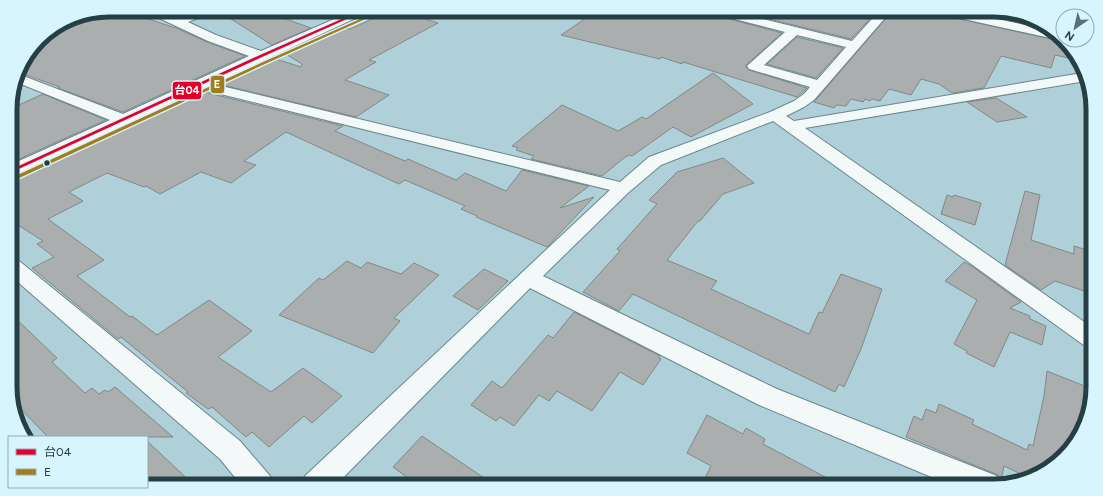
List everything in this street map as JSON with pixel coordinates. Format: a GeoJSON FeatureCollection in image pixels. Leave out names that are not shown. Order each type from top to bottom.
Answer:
{"type":"FeatureCollection","features":[{"type":"Feature","properties":{"kind":"street"},"geometry":{"type":"LineString","coordinates":[[166,17],[212,38],[261,56]]}},
{"type":"Feature","properties":{"kind":"street"},"geometry":{"type":"LineString","coordinates":[[178,22],[191,17]]}},
{"type":"Feature","properties":{"kind":"street"},"geometry":{"type":"LineString","coordinates":[[17,169],[349,17]]}},
{"type":"Feature","properties":{"kind":"street"},"geometry":{"type":"LineString","coordinates":[[740,17],[854,45]]}},
{"type":"Feature","properties":{"kind":"street"},"geometry":{"type":"LineString","coordinates":[[322,479],[528,278],[623,188],[655,161],[775,115],[804,100],[880,17]]}},
{"type":"Feature","properties":{"kind":"street"},"geometry":{"type":"LineString","coordinates":[[973,17],[1046,33]]}},
{"type":"Feature","properties":{"kind":"street"},"geometry":{"type":"LineString","coordinates":[[795,30],[754,66],[819,85]]}},
{"type":"Feature","properties":{"kind":"street"},"geometry":{"type":"LineString","coordinates":[[791,126],[1080,78]]}},
{"type":"Feature","properties":{"kind":"street"},"geometry":{"type":"LineString","coordinates":[[22,80],[125,120]]}},
{"type":"Feature","properties":{"kind":"street"},"geometry":{"type":"LineString","coordinates":[[200,85],[623,188]]}},
{"type":"Feature","properties":{"kind":"street"},"geometry":{"type":"LineString","coordinates":[[775,115],[1086,335]]}},
{"type":"Feature","properties":{"kind":"street"},"geometry":{"type":"LineString","coordinates":[[17,270],[230,450],[254,479]]}},
{"type":"Feature","properties":{"kind":"street"},"geometry":{"type":"LineString","coordinates":[[528,278],[768,398],[970,479]]}},
{"type":"Feature","properties":{"kind":"building"},"geometry":{"type":"Polygon","coordinates":[[[142,17],[176,28],[207,42],[245,56],[123,112],[24,74],[36,53],[48,40],[63,29],[83,22],[82,21],[97,18],[142,17]]]}},
{"type":"Feature","properties":{"kind":"building"},"geometry":{"type":"Polygon","coordinates":[[[228,17],[280,17],[311,28],[272,45],[228,17]]]}},
{"type":"Feature","properties":{"kind":"building"},"geometry":{"type":"Polygon","coordinates":[[[377,17],[419,17],[438,23],[369,60],[376,62],[345,80],[389,95],[356,117],[218,84],[273,58],[301,67],[302,64],[284,53],[342,27],[350,29],[377,17]]]}},
{"type":"Feature","properties":{"kind":"building"},"geometry":{"type":"Polygon","coordinates":[[[588,17],[722,17],[782,33],[746,65],[746,67],[749,70],[807,88],[797,97],[683,62],[682,64],[661,57],[660,59],[561,35],[588,17]]]}},
{"type":"Feature","properties":{"kind":"building"},"geometry":{"type":"Polygon","coordinates":[[[761,17],[871,17],[851,39],[761,17]]]}},
{"type":"Feature","properties":{"kind":"building"},"geometry":{"type":"Polygon","coordinates":[[[887,17],[950,17],[1054,40],[1055,48],[1063,48],[1071,59],[1055,55],[1051,68],[1001,56],[984,88],[952,93],[939,84],[921,79],[911,95],[889,89],[880,101],[872,99],[870,101],[865,99],[863,102],[851,99],[846,106],[836,105],[834,108],[814,102],[887,17]]]}},
{"type":"Feature","properties":{"kind":"building"},"geometry":{"type":"Polygon","coordinates":[[[996,17],[1018,20],[1031,25],[996,17]]]}},
{"type":"Feature","properties":{"kind":"building"},"geometry":{"type":"Polygon","coordinates":[[[797,37],[843,48],[816,78],[767,64],[797,37]]]}},
{"type":"Feature","properties":{"kind":"building"},"geometry":{"type":"Polygon","coordinates":[[[713,73],[753,104],[691,137],[673,127],[632,156],[629,155],[624,158],[602,176],[531,159],[534,156],[516,150],[518,148],[512,146],[562,105],[618,131],[642,117],[646,119],[713,73]]]}},
{"type":"Feature","properties":{"kind":"building"},"geometry":{"type":"Polygon","coordinates":[[[200,91],[343,126],[335,131],[405,161],[408,159],[456,180],[465,173],[506,191],[522,170],[589,186],[560,208],[594,197],[547,247],[476,217],[477,216],[461,209],[465,206],[405,180],[399,184],[286,132],[244,161],[256,165],[231,183],[201,172],[160,194],[146,186],[144,187],[107,173],[69,192],[83,201],[48,219],[104,260],[77,276],[130,317],[132,316],[157,335],[209,300],[252,331],[218,357],[271,392],[303,368],[342,396],[312,423],[304,416],[269,447],[252,432],[246,437],[212,407],[208,409],[186,393],[188,392],[121,337],[118,339],[32,268],[54,257],[37,244],[43,241],[17,224],[17,175],[131,124],[200,91]]]}},
{"type":"Feature","properties":{"kind":"building"},"geometry":{"type":"Polygon","coordinates":[[[43,94],[106,120],[17,160],[17,106],[43,94]]]}},
{"type":"Feature","properties":{"kind":"building"},"geometry":{"type":"Polygon","coordinates":[[[996,98],[1027,117],[997,122],[967,102],[996,98]]]}},
{"type":"Feature","properties":{"kind":"building"},"geometry":{"type":"Polygon","coordinates":[[[723,158],[754,183],[723,194],[700,221],[698,221],[667,260],[717,281],[711,289],[809,334],[819,312],[822,313],[841,274],[882,289],[861,349],[844,387],[839,384],[835,392],[633,294],[619,311],[583,292],[620,251],[617,249],[657,204],[649,200],[677,172],[723,158]]]}},
{"type":"Feature","properties":{"kind":"building"},"geometry":{"type":"Polygon","coordinates":[[[1025,191],[1040,195],[1031,240],[1074,254],[1074,246],[1086,250],[1086,292],[1055,281],[1041,290],[1005,265],[1025,191]]]}},
{"type":"Feature","properties":{"kind":"building"},"geometry":{"type":"Polygon","coordinates":[[[947,195],[953,197],[954,195],[981,203],[975,225],[941,214],[947,195]]]}},
{"type":"Feature","properties":{"kind":"building"},"geometry":{"type":"Polygon","coordinates":[[[347,261],[361,268],[367,262],[401,274],[414,263],[439,275],[394,318],[400,321],[373,353],[279,315],[319,278],[323,280],[347,261]]]}},
{"type":"Feature","properties":{"kind":"building"},"geometry":{"type":"Polygon","coordinates":[[[964,262],[1021,302],[1010,308],[1030,316],[1030,319],[1046,326],[1042,345],[1010,332],[994,367],[966,353],[967,351],[954,344],[977,300],[945,281],[964,262]]]}},
{"type":"Feature","properties":{"kind":"building"},"geometry":{"type":"Polygon","coordinates":[[[484,269],[508,281],[478,310],[453,296],[484,269]]]}},
{"type":"Feature","properties":{"kind":"building"},"geometry":{"type":"Polygon","coordinates":[[[574,312],[660,356],[659,358],[661,359],[643,385],[620,372],[592,411],[557,391],[549,401],[539,395],[514,426],[500,417],[496,421],[471,405],[492,381],[502,388],[548,335],[553,338],[574,312]]]}},
{"type":"Feature","properties":{"kind":"building"},"geometry":{"type":"Polygon","coordinates":[[[17,320],[57,358],[52,362],[85,393],[92,388],[99,394],[105,390],[108,392],[115,387],[173,437],[148,436],[47,436],[19,408],[17,387],[17,320]]]}},
{"type":"Feature","properties":{"kind":"building"},"geometry":{"type":"Polygon","coordinates":[[[1047,371],[1086,387],[1084,405],[1074,433],[1055,456],[1023,474],[1004,466],[1001,479],[1000,479],[998,475],[906,437],[914,416],[922,420],[926,409],[936,413],[939,404],[974,420],[972,424],[1027,450],[1029,444],[1033,446],[1044,396],[1047,371]]]}},
{"type":"Feature","properties":{"kind":"building"},"geometry":{"type":"Polygon","coordinates":[[[707,415],[743,434],[746,428],[765,439],[763,444],[829,479],[704,479],[711,466],[687,453],[707,415]]]}},
{"type":"Feature","properties":{"kind":"building"},"geometry":{"type":"Polygon","coordinates":[[[422,436],[486,479],[409,479],[393,467],[422,436]]]}},
{"type":"Feature","properties":{"kind":"building"},"geometry":{"type":"Polygon","coordinates":[[[148,442],[188,479],[148,479],[148,442]]]}},
{"type":"Feature","properties":{"kind":"transit line","name":"台04"},"geometry":{"type":"LineString","coordinates":[[17,169],[349,17]]}},
{"type":"Feature","properties":{"kind":"transit line","name":"E"},"geometry":{"type":"LineString","coordinates":[[17,177],[264,63],[368,17]]}}]}
